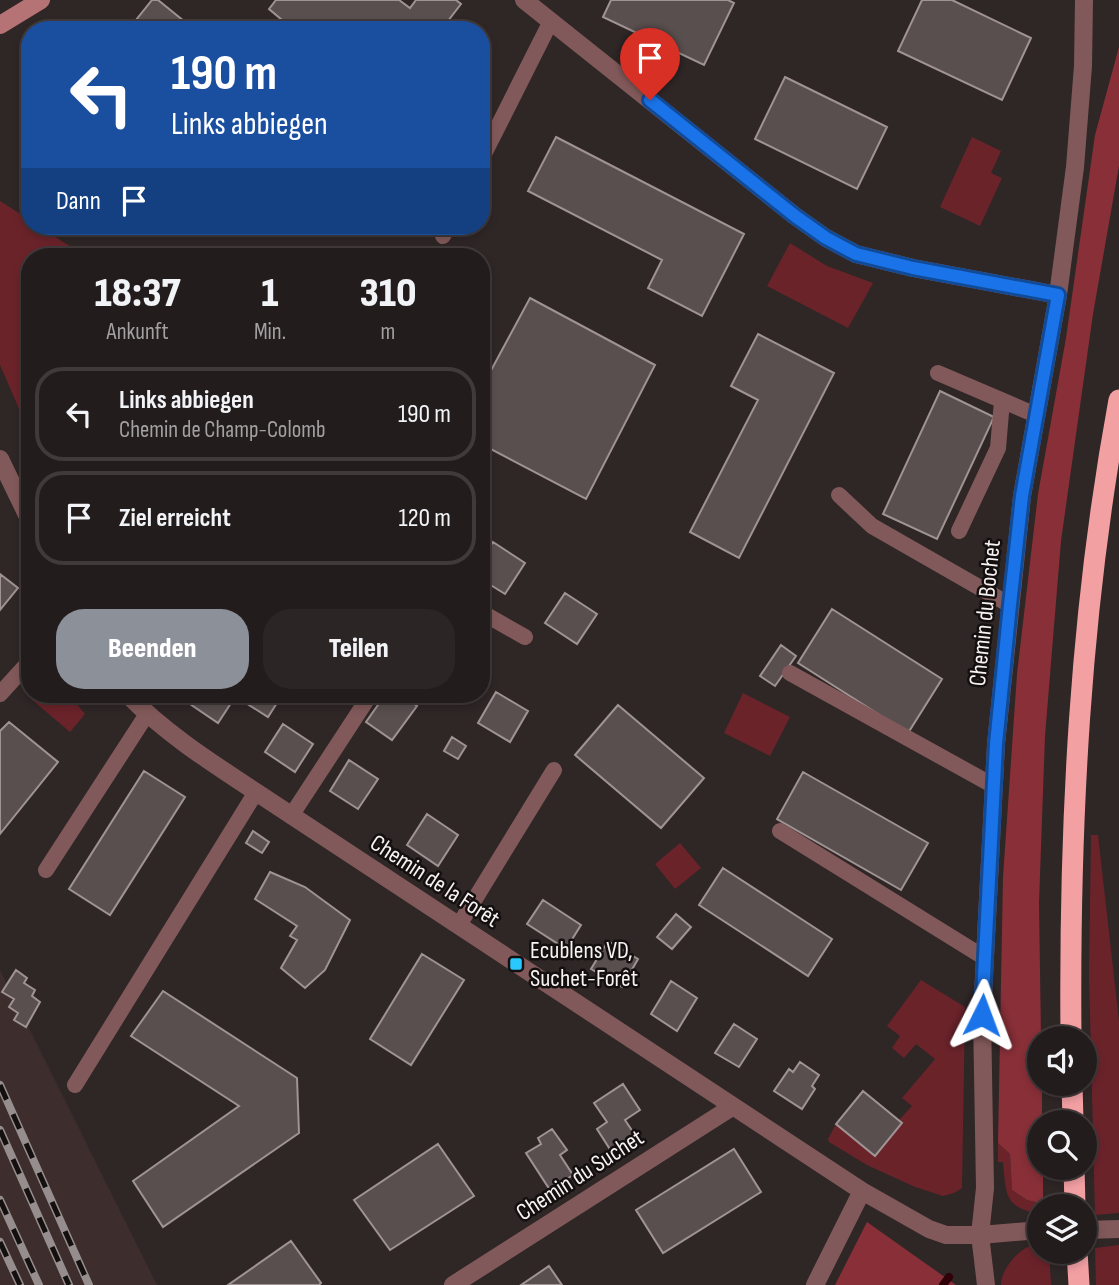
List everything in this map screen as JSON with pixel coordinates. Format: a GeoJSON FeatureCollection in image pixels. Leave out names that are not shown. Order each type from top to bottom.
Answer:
{"type":"FeatureCollection","features":[{"type":"Feature","properties":{"kind":"highway"},"geometry":{"type":"LineString","coordinates":[[1071,1026],[1072,880],[1079,727],[1100,514],[1119,400]]}},
{"type":"Feature","properties":{"kind":"highway"},"geometry":{"type":"LineString","coordinates":[[1078,1264],[1079,1285]]}},
{"type":"Feature","properties":{"kind":"main road"},"geometry":{"type":"LineString","coordinates":[[0,25],[41,0]]}},
{"type":"Feature","properties":{"kind":"street"},"geometry":{"type":"LineString","coordinates":[[524,0],[826,238],[856,254],[913,268],[1058,295]]}},
{"type":"Feature","properties":{"kind":"street","name":"Chemin du Bochet"},"geometry":{"type":"LineString","coordinates":[[986,1285],[980,1235],[985,1188],[982,1015],[996,744],[1022,496],[1058,295],[1075,167],[1083,66],[1084,0]]}},
{"type":"Feature","properties":{"kind":"street"},"geometry":{"type":"LineString","coordinates":[[0,459],[21,502]]}},
{"type":"Feature","properties":{"kind":"street","name":"Chemin de la Forêt"},"geometry":{"type":"LineString","coordinates":[[136,703],[219,767],[291,816],[862,1191],[939,1233],[980,1235],[1027,1231]]}},
{"type":"Feature","properties":{"kind":"street","name":"Chemin du Suchet"},"geometry":{"type":"LineString","coordinates":[[453,1285],[732,1107]]}},
{"type":"Feature","properties":{"kind":"street"},"geometry":{"type":"LineString","coordinates":[[815,1285],[862,1191]]}},
{"type":"Feature","properties":{"kind":"street"},"geometry":{"type":"LineString","coordinates":[[1097,1230],[1119,1229]]}},
{"type":"Feature","properties":{"kind":"lane"},"geometry":{"type":"LineString","coordinates":[[490,142],[551,21]]}},
{"type":"Feature","properties":{"kind":"lane"},"geometry":{"type":"LineString","coordinates":[[938,373],[1036,415]]}},
{"type":"Feature","properties":{"kind":"lane"},"geometry":{"type":"LineString","coordinates":[[959,531],[998,448],[1002,401]]}},
{"type":"Feature","properties":{"kind":"lane"},"geometry":{"type":"LineString","coordinates":[[839,495],[872,526],[1010,605]]}},
{"type":"Feature","properties":{"kind":"lane"},"geometry":{"type":"LineString","coordinates":[[490,617],[525,638]]}},
{"type":"Feature","properties":{"kind":"lane"},"geometry":{"type":"LineString","coordinates":[[0,694],[21,671]]}},
{"type":"Feature","properties":{"kind":"lane"},"geometry":{"type":"LineString","coordinates":[[790,673],[994,786]]}},
{"type":"Feature","properties":{"kind":"lane"},"geometry":{"type":"LineString","coordinates":[[291,816],[365,703]]}},
{"type":"Feature","properties":{"kind":"lane"},"geometry":{"type":"LineString","coordinates":[[46,870],[147,714]]}},
{"type":"Feature","properties":{"kind":"lane"},"geometry":{"type":"LineString","coordinates":[[459,925],[554,770]]}},
{"type":"Feature","properties":{"kind":"lane"},"geometry":{"type":"LineString","coordinates":[[75,1085],[256,792]]}},
{"type":"Feature","properties":{"kind":"lane"},"geometry":{"type":"LineString","coordinates":[[780,831],[985,958]]}},
{"type":"Feature","properties":{"kind":"shaded area"},"geometry":{"type":"Polygon","coordinates":[[[1119,47],[1119,166],[1093,314],[1061,541],[1045,736],[1039,903],[1041,1026],[1027,1026],[1027,1096],[1042,1096],[1042,1110],[1027,1110],[1027,1180],[1043,1180],[1043,1194],[1027,1194],[1027,1200],[1012,1190],[1010,1154],[998,1143],[1003,877],[1017,674],[1038,494],[1066,338],[1095,135],[1119,47]]]}},
{"type":"Feature","properties":{"kind":"shaded area"},"geometry":{"type":"Polygon","coordinates":[[[972,137],[1001,151],[991,173],[1002,178],[980,226],[940,207],[972,137]]]}},
{"type":"Feature","properties":{"kind":"shaded area"},"geometry":{"type":"Polygon","coordinates":[[[0,201],[21,214],[21,235],[52,235],[73,248],[21,248],[21,413],[0,365],[0,201]]]}},
{"type":"Feature","properties":{"kind":"shaded area"},"geometry":{"type":"Polygon","coordinates":[[[790,243],[827,266],[873,283],[848,328],[767,286],[790,243]]]}},
{"type":"Feature","properties":{"kind":"shaded area"},"geometry":{"type":"Polygon","coordinates":[[[743,693],[790,717],[770,756],[724,733],[743,693]]]}},
{"type":"Feature","properties":{"kind":"shaded area"},"geometry":{"type":"Polygon","coordinates":[[[36,703],[76,703],[85,714],[70,732],[36,703]]]}},
{"type":"Feature","properties":{"kind":"shaded area"},"geometry":{"type":"Polygon","coordinates":[[[1091,835],[1098,835],[1119,1021],[1119,1213],[1097,1215],[1094,1180],[1097,1180],[1097,1110],[1092,1110],[1092,1096],[1097,1096],[1097,1026],[1090,1026],[1091,835]]]}},
{"type":"Feature","properties":{"kind":"shaded area"},"geometry":{"type":"Polygon","coordinates":[[[680,843],[701,868],[675,889],[655,864],[680,843]]]}},
{"type":"Feature","properties":{"kind":"shaded area"},"geometry":{"type":"Polygon","coordinates":[[[0,970],[157,1285],[0,1285],[0,970]]]}},
{"type":"Feature","properties":{"kind":"shaded area"},"geometry":{"type":"Polygon","coordinates":[[[921,980],[965,1007],[962,1188],[943,1196],[915,1187],[867,1165],[828,1139],[836,1124],[875,1156],[902,1123],[899,1120],[912,1106],[902,1098],[935,1059],[916,1044],[904,1058],[892,1048],[900,1036],[887,1026],[921,980]]]}},
{"type":"Feature","properties":{"kind":"shaded area"},"geometry":{"type":"Polygon","coordinates":[[[998,1143],[1010,1154],[1012,1190],[1027,1200],[1027,1211],[1013,1203],[1009,1197],[1003,1162],[998,1162],[998,1143]]]}},
{"type":"Feature","properties":{"kind":"shaded area"},"geometry":{"type":"Polygon","coordinates":[[[867,1222],[956,1285],[835,1285],[867,1222]]]}},
{"type":"Feature","properties":{"kind":"shaded area"},"geometry":{"type":"Polygon","coordinates":[[[1119,1245],[1119,1285],[1096,1285],[1097,1248],[1119,1245]]]}},
{"type":"Feature","properties":{"kind":"shaded area"},"geometry":{"type":"Polygon","coordinates":[[[1027,1248],[1027,1264],[1050,1264],[1051,1285],[1001,1285],[1006,1268],[1027,1248]]]}},
{"type":"Feature","properties":{"kind":"building"},"geometry":{"type":"Polygon","coordinates":[[[152,0],[158,0],[184,21],[135,21],[152,0]]]}},
{"type":"Feature","properties":{"kind":"building"},"geometry":{"type":"Polygon","coordinates":[[[276,0],[399,0],[410,8],[416,0],[456,0],[461,4],[448,21],[283,21],[269,9],[276,0]]]}},
{"type":"Feature","properties":{"kind":"building"},"geometry":{"type":"Polygon","coordinates":[[[611,0],[728,0],[734,3],[704,65],[603,17],[611,0]]]}},
{"type":"Feature","properties":{"kind":"building"},"geometry":{"type":"Polygon","coordinates":[[[922,0],[952,0],[1031,38],[1002,100],[898,51],[922,0]]]}},
{"type":"Feature","properties":{"kind":"building"},"geometry":{"type":"Polygon","coordinates":[[[785,77],[887,127],[857,189],[755,139],[785,77]]]}},
{"type":"Feature","properties":{"kind":"building"},"geometry":{"type":"Polygon","coordinates":[[[556,137],[744,234],[702,316],[648,288],[662,260],[528,191],[556,137]]]}},
{"type":"Feature","properties":{"kind":"building"},"geometry":{"type":"Polygon","coordinates":[[[530,298],[655,365],[586,499],[490,449],[490,372],[530,298]]]}},
{"type":"Feature","properties":{"kind":"building"},"geometry":{"type":"Polygon","coordinates":[[[758,334],[834,373],[739,558],[690,532],[758,400],[731,386],[758,334]]]}},
{"type":"Feature","properties":{"kind":"building"},"geometry":{"type":"Polygon","coordinates":[[[940,391],[994,417],[937,539],[883,514],[940,391]]]}},
{"type":"Feature","properties":{"kind":"building"},"geometry":{"type":"Polygon","coordinates":[[[493,542],[525,563],[505,594],[490,585],[490,546],[493,542]]]}},
{"type":"Feature","properties":{"kind":"building"},"geometry":{"type":"Polygon","coordinates":[[[0,574],[18,588],[0,610],[0,574]]]}},
{"type":"Feature","properties":{"kind":"building"},"geometry":{"type":"Polygon","coordinates":[[[565,593],[597,614],[577,644],[545,623],[565,593]]]}},
{"type":"Feature","properties":{"kind":"building"},"geometry":{"type":"Polygon","coordinates":[[[832,609],[942,679],[908,733],[798,663],[832,609]]]}},
{"type":"Feature","properties":{"kind":"building"},"geometry":{"type":"Polygon","coordinates":[[[781,645],[796,656],[775,686],[760,676],[781,645]]]}},
{"type":"Feature","properties":{"kind":"building"},"geometry":{"type":"Polygon","coordinates":[[[496,692],[528,711],[510,742],[478,723],[496,692]]]}},
{"type":"Feature","properties":{"kind":"building"},"geometry":{"type":"Polygon","coordinates":[[[191,703],[231,703],[218,723],[191,703]]]}},
{"type":"Feature","properties":{"kind":"building"},"geometry":{"type":"Polygon","coordinates":[[[246,703],[277,703],[268,717],[246,703]]]}},
{"type":"Feature","properties":{"kind":"building"},"geometry":{"type":"Polygon","coordinates":[[[379,703],[413,703],[417,706],[392,740],[366,722],[379,703]]]}},
{"type":"Feature","properties":{"kind":"building"},"geometry":{"type":"Polygon","coordinates":[[[618,705],[704,778],[661,828],[575,755],[618,705]]]}},
{"type":"Feature","properties":{"kind":"building"},"geometry":{"type":"Polygon","coordinates":[[[9,722],[58,762],[0,834],[0,731],[9,722]]]}},
{"type":"Feature","properties":{"kind":"building"},"geometry":{"type":"Polygon","coordinates":[[[283,724],[313,744],[295,772],[265,752],[283,724]]]}},
{"type":"Feature","properties":{"kind":"building"},"geometry":{"type":"Polygon","coordinates":[[[452,737],[466,746],[458,759],[444,751],[452,737]]]}},
{"type":"Feature","properties":{"kind":"building"},"geometry":{"type":"Polygon","coordinates":[[[349,760],[378,779],[358,809],[330,791],[349,760]]]}},
{"type":"Feature","properties":{"kind":"building"},"geometry":{"type":"Polygon","coordinates":[[[144,771],[185,797],[110,915],[69,889],[144,771]]]}},
{"type":"Feature","properties":{"kind":"building"},"geometry":{"type":"Polygon","coordinates":[[[803,772],[928,843],[901,890],[777,819],[803,772]]]}},
{"type":"Feature","properties":{"kind":"building"},"geometry":{"type":"Polygon","coordinates":[[[427,814],[458,835],[438,866],[407,845],[427,814]]]}},
{"type":"Feature","properties":{"kind":"building"},"geometry":{"type":"Polygon","coordinates":[[[253,831],[269,842],[262,853],[246,843],[253,831]]]}},
{"type":"Feature","properties":{"kind":"building"},"geometry":{"type":"Polygon","coordinates":[[[723,868],[832,939],[808,976],[699,905],[723,868]]]}},
{"type":"Feature","properties":{"kind":"building"},"geometry":{"type":"Polygon","coordinates":[[[270,872],[305,887],[350,920],[325,970],[305,988],[281,968],[297,940],[290,936],[297,926],[255,899],[270,872]]]}},
{"type":"Feature","properties":{"kind":"building"},"geometry":{"type":"Polygon","coordinates":[[[543,900],[581,925],[566,949],[527,924],[543,900]]]}},
{"type":"Feature","properties":{"kind":"building"},"geometry":{"type":"Polygon","coordinates":[[[676,914],[691,927],[672,949],[657,937],[676,914]]]}},
{"type":"Feature","properties":{"kind":"building"},"geometry":{"type":"Polygon","coordinates":[[[608,941],[638,959],[622,987],[591,969],[608,941]]]}},
{"type":"Feature","properties":{"kind":"building"},"geometry":{"type":"Polygon","coordinates":[[[422,954],[464,980],[411,1065],[370,1039],[422,954]]]}},
{"type":"Feature","properties":{"kind":"building"},"geometry":{"type":"Polygon","coordinates":[[[16,970],[27,978],[24,983],[35,990],[32,996],[40,1002],[26,1027],[14,1020],[18,1013],[9,1007],[14,999],[2,992],[16,970]]]}},
{"type":"Feature","properties":{"kind":"building"},"geometry":{"type":"Polygon","coordinates":[[[671,981],[697,998],[677,1031],[651,1014],[671,981]]]}},
{"type":"Feature","properties":{"kind":"building"},"geometry":{"type":"Polygon","coordinates":[[[163,991],[297,1078],[299,1133],[163,1227],[133,1181],[239,1106],[131,1036],[163,991]]]}},
{"type":"Feature","properties":{"kind":"building"},"geometry":{"type":"Polygon","coordinates":[[[734,1024],[757,1039],[739,1067],[715,1053],[734,1024]]]}},
{"type":"Feature","properties":{"kind":"building"},"geometry":{"type":"Polygon","coordinates":[[[800,1062],[819,1075],[812,1086],[815,1089],[802,1109],[774,1091],[789,1069],[793,1072],[800,1062]]]}},
{"type":"Feature","properties":{"kind":"building"},"geometry":{"type":"Polygon","coordinates":[[[623,1084],[640,1110],[625,1120],[637,1138],[613,1154],[597,1129],[607,1122],[594,1103],[623,1084]]]}},
{"type":"Feature","properties":{"kind":"building"},"geometry":{"type":"Polygon","coordinates":[[[863,1091],[902,1123],[875,1156],[836,1124],[863,1091]]]}},
{"type":"Feature","properties":{"kind":"building"},"geometry":{"type":"Polygon","coordinates":[[[552,1129],[567,1150],[560,1155],[573,1175],[550,1190],[526,1153],[541,1144],[538,1138],[552,1129]]]}},
{"type":"Feature","properties":{"kind":"building"},"geometry":{"type":"Polygon","coordinates":[[[438,1144],[474,1196],[390,1250],[354,1200],[438,1144]]]}},
{"type":"Feature","properties":{"kind":"building"},"geometry":{"type":"Polygon","coordinates":[[[734,1149],[761,1192],[663,1253],[636,1210],[734,1149]]]}},
{"type":"Feature","properties":{"kind":"building"},"geometry":{"type":"Polygon","coordinates":[[[291,1241],[321,1283],[319,1285],[228,1285],[291,1241]]]}},
{"type":"Feature","properties":{"kind":"building"},"geometry":{"type":"Polygon","coordinates":[[[549,1266],[562,1285],[521,1285],[549,1266]]]}},
{"type":"Feature","properties":{"kind":"waterway"},"geometry":{"type":"LineString","coordinates":[[943,1285],[949,1277]]}},
{"type":"Feature","properties":{"kind":"railway"},"geometry":{"type":"LineString","coordinates":[[0,1085],[89,1285]]}},
{"type":"Feature","properties":{"kind":"railway"},"geometry":{"type":"LineString","coordinates":[[0,1130],[69,1285]]}},
{"type":"Feature","properties":{"kind":"railway"},"geometry":{"type":"LineString","coordinates":[[0,1200],[39,1285]]}},
{"type":"Feature","properties":{"kind":"railway"},"geometry":{"type":"LineString","coordinates":[[0,1242],[20,1285]]}},
{"type":"Feature","properties":{"kind":"place","name":"Ecublens VD, Suchet-Forêt"},"geometry":{"type":"Point","coordinates":[516,964]}},
{"type":"Feature","properties":{"kind":"route"},"geometry":{"type":"LineString","coordinates":[[650,100],[795,216],[826,238],[856,254],[913,268],[1058,295],[1022,496],[1010,605],[996,744],[982,1015]]}}]}
